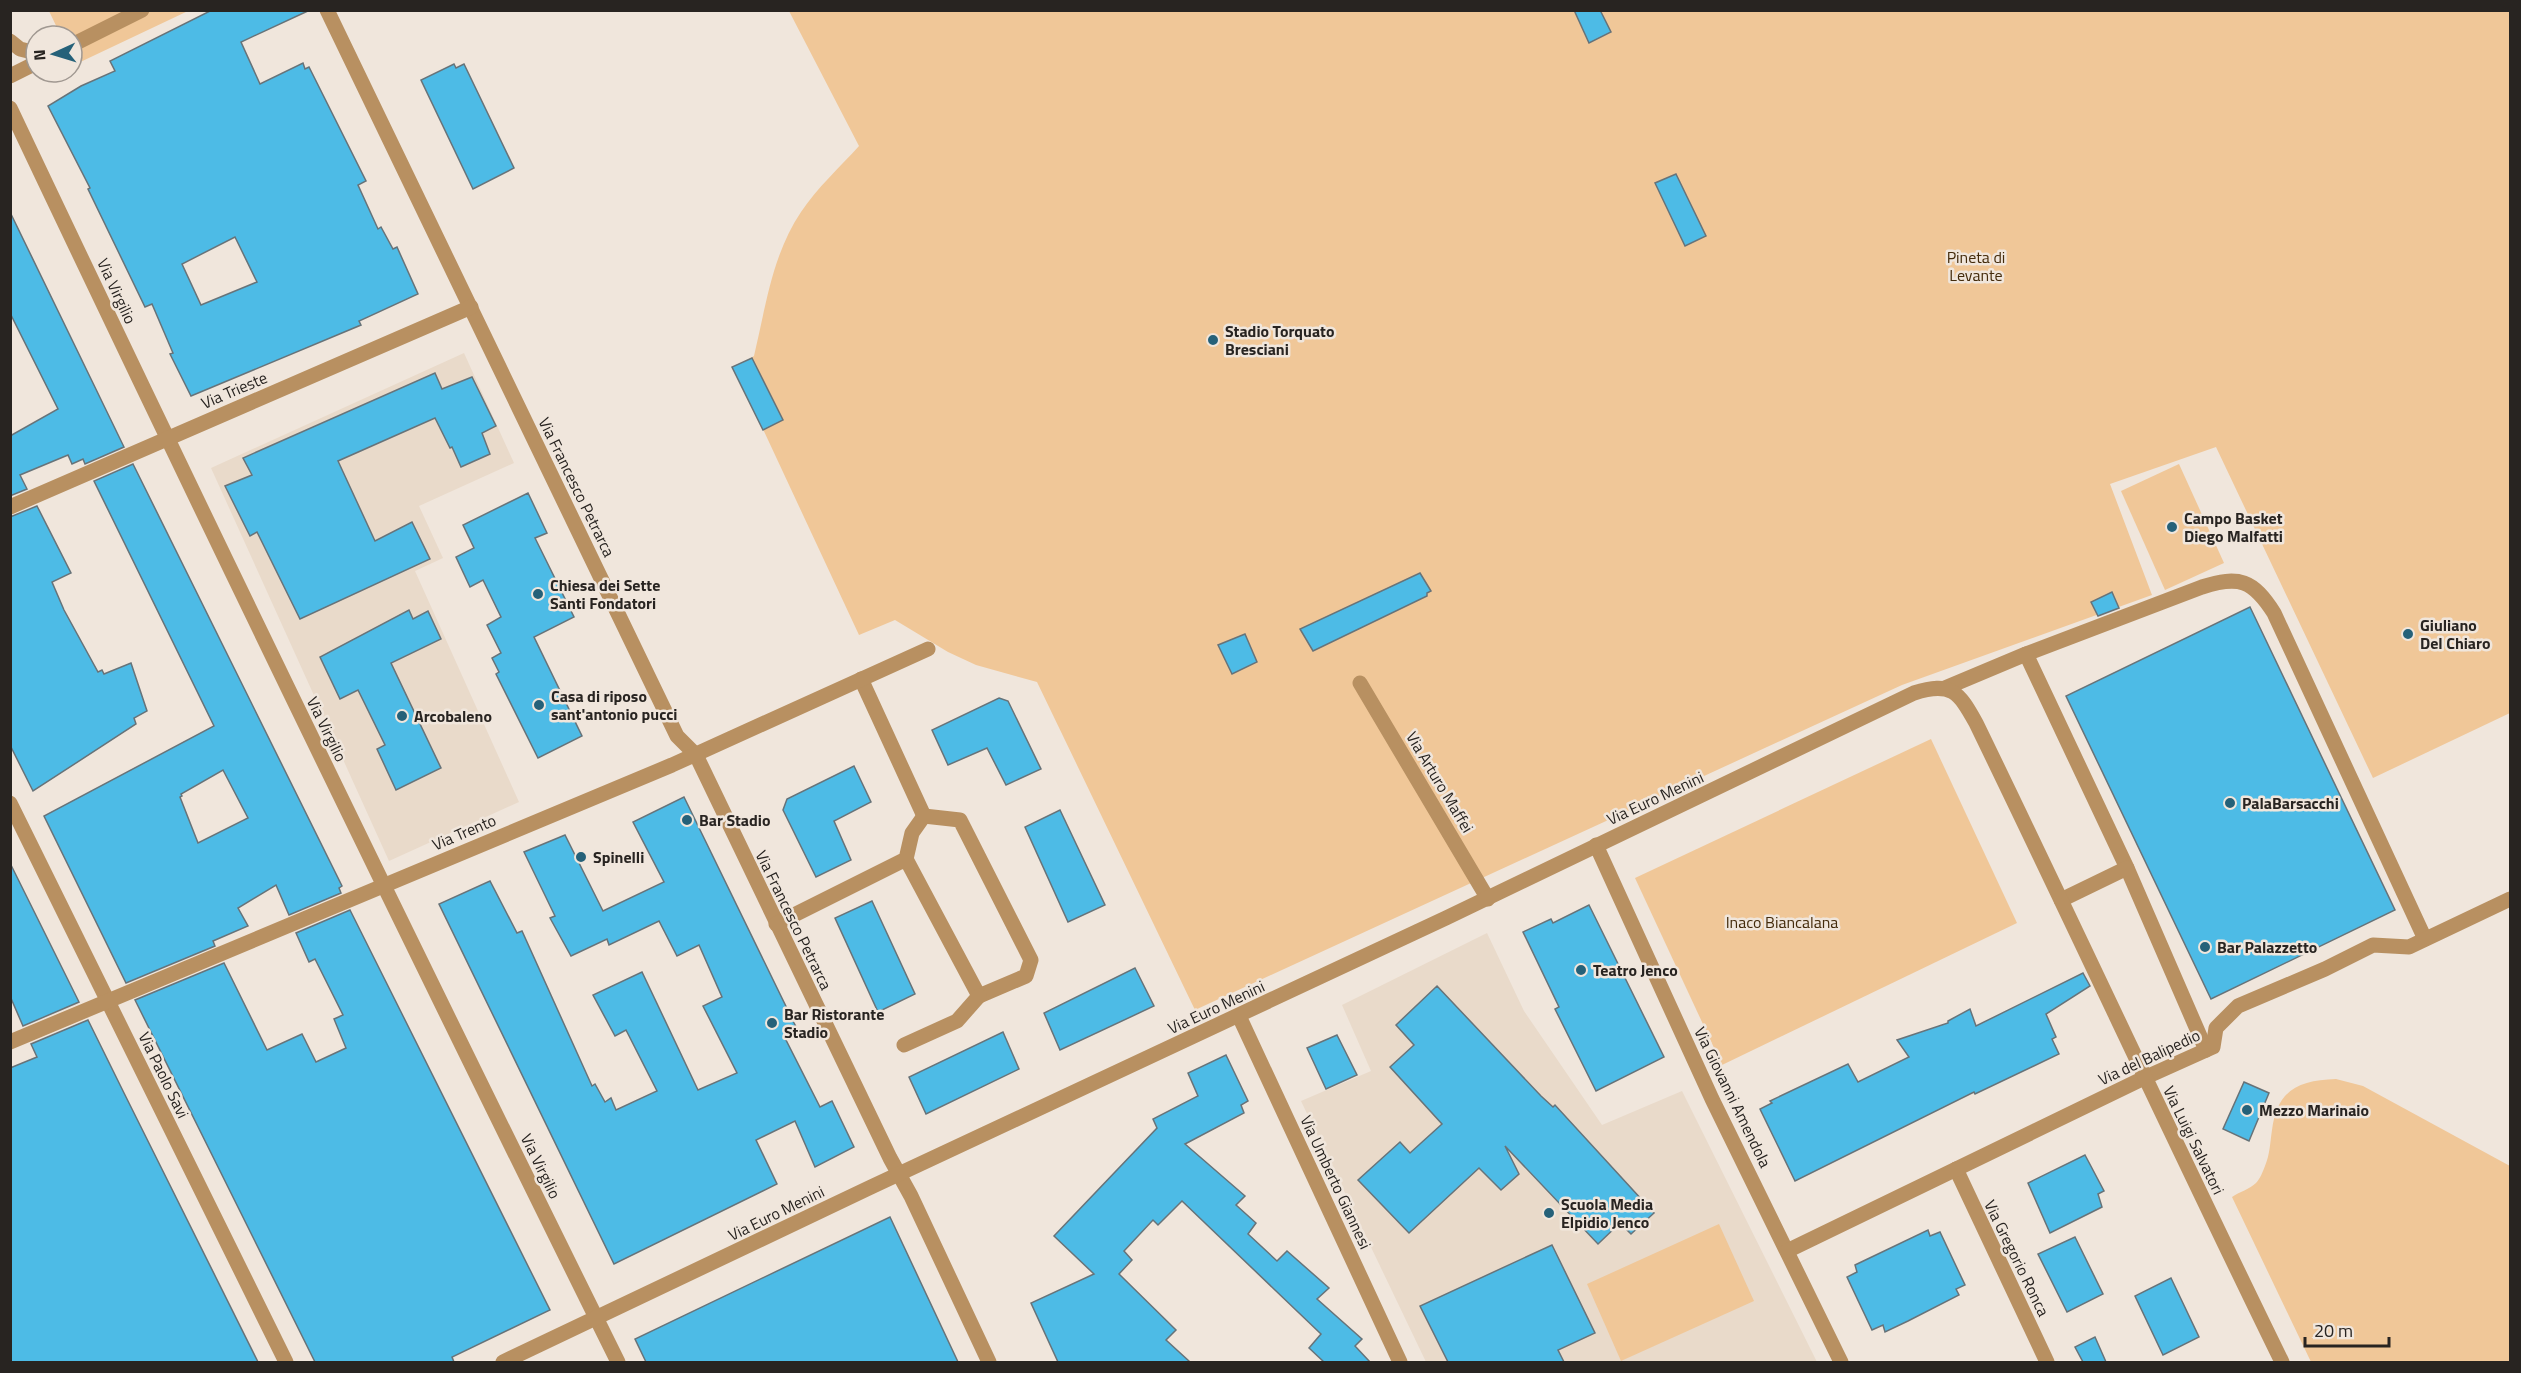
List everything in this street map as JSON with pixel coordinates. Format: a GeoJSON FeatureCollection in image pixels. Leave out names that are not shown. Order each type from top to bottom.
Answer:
{"type":"FeatureCollection","features":[{"type":"Feature","properties":{"kind":"street"},"geometry":{"type":"LineString","coordinates":[[84,39],[142,10]]}},
{"type":"Feature","properties":{"kind":"street","name":"Via Francesco Petrarca"},"geometry":{"type":"LineString","coordinates":[[327,10],[677,736],[696,755],[776,924],[898,1174],[911,1196],[989,1362]]}},
{"type":"Feature","properties":{"kind":"street"},"geometry":{"type":"LineString","coordinates":[[10,41],[24,50]]}},
{"type":"Feature","properties":{"kind":"street"},"geometry":{"type":"LineString","coordinates":[[10,76],[24,69]]}},
{"type":"Feature","properties":{"kind":"street","name":"Via Virgilio"},"geometry":{"type":"LineString","coordinates":[[10,108],[166,439],[618,1362]]}},
{"type":"Feature","properties":{"kind":"street","name":"Via Trieste"},"geometry":{"type":"LineString","coordinates":[[10,507],[471,307]]}},
{"type":"Feature","properties":{"kind":"street","name":"Via Euro Menini"},"geometry":{"type":"LineString","coordinates":[[503,1362],[898,1174],[1488,899],[1596,845],[1838,732],[1914,693],[1928,688],[1945,688],[2026,654],[2232,579],[2256,589],[2274,613],[2425,939]]}},
{"type":"Feature","properties":{"kind":"street","name":"Via Trento"},"geometry":{"type":"LineString","coordinates":[[10,1042],[696,755],[928,649]]}},
{"type":"Feature","properties":{"kind":"street"},"geometry":{"type":"LineString","coordinates":[[2026,654],[2127,868],[2206,1050]]}},
{"type":"Feature","properties":{"kind":"street"},"geometry":{"type":"LineString","coordinates":[[861,679],[924,816]]}},
{"type":"Feature","properties":{"kind":"street","name":"Via Arturo Maffei"},"geometry":{"type":"LineString","coordinates":[[1360,683],[1488,899]]}},
{"type":"Feature","properties":{"kind":"street","name":"Via Luigi Salvatori"},"geometry":{"type":"LineString","coordinates":[[1945,688],[1959,694],[1972,715],[2282,1362]]}},
{"type":"Feature","properties":{"kind":"street","name":"Via Paolo Savi"},"geometry":{"type":"LineString","coordinates":[[10,803],[286,1362]]}},
{"type":"Feature","properties":{"kind":"street"},"geometry":{"type":"LineString","coordinates":[[924,816],[912,833],[906,859],[979,996]]}},
{"type":"Feature","properties":{"kind":"street"},"geometry":{"type":"LineString","coordinates":[[904,1045],[957,1021],[979,996],[1026,976],[1031,960],[960,820],[924,816]]}},
{"type":"Feature","properties":{"kind":"street","name":"Via Giovanni Amendola"},"geometry":{"type":"LineString","coordinates":[[1596,845],[1712,1099],[1841,1362]]}},
{"type":"Feature","properties":{"kind":"street"},"geometry":{"type":"LineString","coordinates":[[776,924],[906,859]]}},
{"type":"Feature","properties":{"kind":"street"},"geometry":{"type":"LineString","coordinates":[[2061,900],[2127,868]]}},
{"type":"Feature","properties":{"kind":"street","name":"Via del Balipedio"},"geometry":{"type":"LineString","coordinates":[[1787,1251],[2144,1078],[2213,1047],[2216,1028],[2238,1006],[2302,980],[2373,945],[2409,947],[2511,899]]}},
{"type":"Feature","properties":{"kind":"street","name":"Via Umberto Giannesi"},"geometry":{"type":"LineString","coordinates":[[1239,1016],[1400,1362]]}},
{"type":"Feature","properties":{"kind":"street","name":"Via Gregorio Ronca"},"geometry":{"type":"LineString","coordinates":[[1956,1169],[2047,1362]]}},
{"type":"Feature","properties":{"kind":"shaded area"},"geometry":{"type":"Polygon","coordinates":[[[464,353],[514,463],[419,506],[443,558],[415,571],[519,802],[389,861],[211,468],[464,353]]]}},
{"type":"Feature","properties":{"kind":"shaded area","name":"Scuola Media Elpidio Jenco"},"geometry":{"type":"Polygon","coordinates":[[[1487,933],[1524,1011],[1602,1125],[1682,1091],[1817,1362],[1426,1362],[1301,1101],[1371,1071],[1342,1005],[1487,933]]]}},
{"type":"Feature","properties":{"kind":"green space"},"geometry":{"type":"Polygon","coordinates":[[[49,11],[188,11],[84,60],[84,24],[55,24],[49,11]]]}},
{"type":"Feature","properties":{"kind":"green space","name":"Pineta di Levante"},"geometry":{"type":"Polygon","coordinates":[[[789,11],[2510,11],[2510,713],[2373,778],[2216,447],[2110,484],[2152,595],[1902,685],[1195,1010],[1037,682],[976,665],[948,652],[895,620],[859,635],[734,367],[754,356],[771,281],[791,228],[814,195],[859,146],[789,11]]]}},
{"type":"Feature","properties":{"kind":"green space","name":"Campo Basket Diego Malfatti"},"geometry":{"type":"Polygon","coordinates":[[[2179,464],[2224,563],[2165,590],[2121,491],[2179,464]]]}},
{"type":"Feature","properties":{"kind":"green space","name":"Inaco Biancalana"},"geometry":{"type":"Polygon","coordinates":[[[1931,739],[2017,923],[1722,1065],[1635,878],[1931,739]]]}},
{"type":"Feature","properties":{"kind":"green space"},"geometry":{"type":"Polygon","coordinates":[[[2336,1079],[2363,1086],[2510,1166],[2510,1362],[2311,1362],[2232,1197],[2254,1185],[2260,1177],[2268,1157],[2275,1116],[2285,1097],[2301,1085],[2336,1079]]]}},
{"type":"Feature","properties":{"kind":"green space"},"geometry":{"type":"Polygon","coordinates":[[[1719,1224],[1754,1301],[1621,1361],[1587,1284],[1719,1224]]]}},
{"type":"Feature","properties":{"kind":"building"},"geometry":{"type":"Polygon","coordinates":[[[212,10],[310,10],[241,42],[260,84],[303,63],[305,69],[309,67],[366,181],[358,185],[378,229],[381,227],[393,249],[397,247],[418,294],[359,321],[361,325],[191,396],[170,354],[173,353],[152,304],[145,307],[88,189],[90,188],[48,106],[81,86],[115,71],[110,61],[212,10]],[[235,237],[182,264],[201,305],[257,282],[235,237]]]}},
{"type":"Feature","properties":{"kind":"building"},"geometry":{"type":"Polygon","coordinates":[[[1574,10],[1600,10],[1611,32],[1589,43],[1574,10]]]}},
{"type":"Feature","properties":{"kind":"building"},"geometry":{"type":"Polygon","coordinates":[[[454,64],[456,68],[464,64],[514,168],[473,189],[421,80],[454,64]]]}},
{"type":"Feature","properties":{"kind":"building"},"geometry":{"type":"Polygon","coordinates":[[[1676,174],[1706,236],[1685,246],[1655,183],[1676,174]]]}},
{"type":"Feature","properties":{"kind":"building"},"geometry":{"type":"Polygon","coordinates":[[[10,212],[124,447],[85,464],[83,459],[72,464],[68,455],[20,475],[27,489],[10,496],[10,436],[58,409],[10,313],[10,212]]]}},
{"type":"Feature","properties":{"kind":"building"},"geometry":{"type":"Polygon","coordinates":[[[752,358],[783,420],[763,430],[732,367],[752,358]]]}},
{"type":"Feature","properties":{"kind":"building"},"geometry":{"type":"Polygon","coordinates":[[[435,373],[442,389],[472,377],[496,426],[482,433],[490,454],[461,467],[435,418],[338,461],[375,541],[412,522],[430,559],[300,619],[257,532],[250,536],[225,486],[252,475],[243,458],[435,373]]]}},
{"type":"Feature","properties":{"kind":"building"},"geometry":{"type":"Polygon","coordinates":[[[133,464],[342,886],[339,888],[341,893],[289,915],[276,885],[238,908],[248,926],[213,941],[215,946],[126,983],[44,816],[214,726],[94,481],[133,464]],[[223,770],[181,794],[180,797],[198,843],[248,818],[223,770]]]}},
{"type":"Feature","properties":{"kind":"building"},"geometry":{"type":"Polygon","coordinates":[[[528,493],[547,533],[535,538],[574,617],[534,637],[582,736],[538,758],[496,674],[499,672],[492,658],[501,653],[487,625],[501,617],[483,580],[470,587],[456,557],[474,548],[463,525],[528,493]]]}},
{"type":"Feature","properties":{"kind":"building"},"geometry":{"type":"Polygon","coordinates":[[[37,506],[71,573],[52,582],[64,610],[98,672],[102,670],[104,674],[131,663],[147,711],[134,718],[136,724],[33,791],[10,745],[10,517],[37,506]]]}},
{"type":"Feature","properties":{"kind":"building"},"geometry":{"type":"Polygon","coordinates":[[[1420,573],[1431,591],[1427,593],[1427,596],[1313,651],[1300,629],[1420,573]]]}},
{"type":"Feature","properties":{"kind":"building"},"geometry":{"type":"Polygon","coordinates":[[[2112,592],[2119,608],[2098,616],[2091,602],[2112,592]]]}},
{"type":"Feature","properties":{"kind":"building","name":"PalaBarsacchi"},"geometry":{"type":"Polygon","coordinates":[[[2250,607],[2395,910],[2211,999],[2066,696],[2250,607]]]}},
{"type":"Feature","properties":{"kind":"building"},"geometry":{"type":"Polygon","coordinates":[[[409,610],[413,619],[428,611],[441,639],[391,663],[441,768],[396,790],[377,749],[385,745],[358,690],[340,699],[320,657],[409,610]]]}},
{"type":"Feature","properties":{"kind":"building"},"geometry":{"type":"Polygon","coordinates":[[[1245,634],[1257,662],[1232,674],[1218,645],[1245,634]]]}},
{"type":"Feature","properties":{"kind":"building"},"geometry":{"type":"Polygon","coordinates":[[[999,698],[1008,701],[1041,769],[1006,785],[987,748],[948,765],[932,730],[999,698]]]}},
{"type":"Feature","properties":{"kind":"building"},"geometry":{"type":"Polygon","coordinates":[[[854,766],[871,802],[834,821],[851,860],[816,877],[783,810],[787,799],[854,766]]]}},
{"type":"Feature","properties":{"kind":"building"},"geometry":{"type":"Polygon","coordinates":[[[684,797],[798,1031],[785,1038],[820,1107],[832,1101],[854,1147],[815,1167],[795,1121],[756,1140],[777,1184],[614,1264],[439,904],[490,881],[517,933],[522,931],[592,1086],[595,1084],[605,1102],[611,1098],[616,1110],[657,1091],[626,1030],[615,1036],[593,995],[642,972],[698,1090],[737,1073],[703,1006],[722,997],[699,945],[677,956],[659,921],[609,945],[607,939],[571,956],[550,918],[555,916],[524,852],[565,835],[603,911],[664,882],[633,822],[684,797]]]}},
{"type":"Feature","properties":{"kind":"building"},"geometry":{"type":"Polygon","coordinates":[[[1060,810],[1105,905],[1068,922],[1025,827],[1060,810]]]}},
{"type":"Feature","properties":{"kind":"building"},"geometry":{"type":"Polygon","coordinates":[[[10,863],[79,1002],[23,1026],[10,996],[10,863]]]}},
{"type":"Feature","properties":{"kind":"building"},"geometry":{"type":"Polygon","coordinates":[[[872,901],[915,994],[878,1012],[835,918],[872,901]]]}},
{"type":"Feature","properties":{"kind":"building","name":"Teatro Jenco"},"geometry":{"type":"Polygon","coordinates":[[[1589,905],[1664,1057],[1596,1091],[1555,1009],[1559,1007],[1523,932],[1551,919],[1553,923],[1589,905]]]}},
{"type":"Feature","properties":{"kind":"building"},"geometry":{"type":"Polygon","coordinates":[[[350,910],[550,1310],[452,1357],[454,1362],[315,1362],[135,1000],[224,963],[267,1050],[302,1034],[316,1062],[346,1048],[334,1019],[343,1015],[315,959],[309,962],[296,933],[350,910]]]}},
{"type":"Feature","properties":{"kind":"building"},"geometry":{"type":"Polygon","coordinates":[[[1135,968],[1154,1006],[1060,1050],[1044,1013],[1135,968]]]}},
{"type":"Feature","properties":{"kind":"building"},"geometry":{"type":"Polygon","coordinates":[[[2083,973],[2090,986],[2046,1014],[2056,1037],[2052,1039],[2059,1054],[1975,1094],[1974,1092],[1795,1181],[1760,1109],[1772,1103],[1770,1101],[1848,1064],[1858,1082],[1909,1057],[1897,1040],[1948,1023],[1970,1009],[1976,1026],[2083,973]]]}},
{"type":"Feature","properties":{"kind":"building"},"geometry":{"type":"Polygon","coordinates":[[[1437,986],[1541,1096],[1553,1107],[1555,1105],[1654,1213],[1631,1234],[1620,1223],[1598,1244],[1505,1146],[1519,1174],[1501,1190],[1479,1168],[1409,1233],[1358,1180],[1400,1142],[1410,1153],[1442,1124],[1390,1067],[1414,1045],[1396,1025],[1437,986]]]}},
{"type":"Feature","properties":{"kind":"building"},"geometry":{"type":"Polygon","coordinates":[[[88,1020],[258,1362],[10,1362],[10,1068],[37,1057],[31,1044],[88,1020]]]}},
{"type":"Feature","properties":{"kind":"building"},"geometry":{"type":"Polygon","coordinates":[[[1003,1032],[1019,1069],[926,1114],[909,1077],[1003,1032]]]}},
{"type":"Feature","properties":{"kind":"building"},"geometry":{"type":"Polygon","coordinates":[[[1337,1035],[1357,1075],[1326,1089],[1307,1048],[1337,1035]]]}},
{"type":"Feature","properties":{"kind":"building"},"geometry":{"type":"Polygon","coordinates":[[[1226,1055],[1248,1101],[1241,1105],[1244,1113],[1185,1144],[1245,1196],[1236,1205],[1256,1223],[1248,1234],[1277,1261],[1287,1251],[1329,1288],[1317,1299],[1362,1339],[1355,1346],[1370,1362],[1324,1362],[1309,1348],[1321,1334],[1182,1201],[1158,1225],[1153,1220],[1124,1251],[1132,1260],[1119,1274],[1176,1330],[1166,1340],[1190,1362],[1058,1362],[1031,1303],[1094,1274],[1054,1236],[1157,1128],[1153,1119],[1198,1096],[1188,1073],[1226,1055]]]}},
{"type":"Feature","properties":{"kind":"building","name":"Mezzo Marinaio"},"geometry":{"type":"Polygon","coordinates":[[[2244,1082],[2269,1093],[2249,1141],[2223,1129],[2244,1082]]]}},
{"type":"Feature","properties":{"kind":"building"},"geometry":{"type":"Polygon","coordinates":[[[2085,1155],[2104,1191],[2098,1194],[2102,1207],[2050,1233],[2028,1183],[2085,1155]]]}},
{"type":"Feature","properties":{"kind":"building"},"geometry":{"type":"Polygon","coordinates":[[[890,1217],[958,1362],[646,1362],[635,1339],[890,1217]]]}},
{"type":"Feature","properties":{"kind":"building"},"geometry":{"type":"Polygon","coordinates":[[[1928,1230],[1930,1236],[1940,1232],[1965,1285],[1956,1289],[1959,1295],[1908,1321],[1885,1332],[1883,1325],[1872,1330],[1847,1277],[1857,1272],[1855,1265],[1928,1230]]]}},
{"type":"Feature","properties":{"kind":"building"},"geometry":{"type":"Polygon","coordinates":[[[2075,1237],[2103,1294],[2067,1312],[2038,1254],[2075,1237]]]}},
{"type":"Feature","properties":{"kind":"building"},"geometry":{"type":"Polygon","coordinates":[[[1552,1245],[1595,1333],[1558,1350],[1564,1362],[1448,1362],[1420,1306],[1552,1245]]]}},
{"type":"Feature","properties":{"kind":"building"},"geometry":{"type":"Polygon","coordinates":[[[2171,1278],[2199,1337],[2163,1355],[2135,1296],[2171,1278]]]}},
{"type":"Feature","properties":{"kind":"building"},"geometry":{"type":"Polygon","coordinates":[[[2095,1337],[2106,1362],[2083,1362],[2075,1347],[2095,1337]]]}},
{"type":"Feature","properties":{"kind":"place","name":"Stadio Torquato Bresciani"},"geometry":{"type":"Point","coordinates":[1213,340]}},
{"type":"Feature","properties":{"kind":"place","name":"Campo Basket Diego Malfatti"},"geometry":{"type":"Point","coordinates":[2172,527]}},
{"type":"Feature","properties":{"kind":"place","name":"Chiesa dei Sette Santi Fondatori"},"geometry":{"type":"Point","coordinates":[538,594]}},
{"type":"Feature","properties":{"kind":"place","name":"Giuliano Del Chiaro"},"geometry":{"type":"Point","coordinates":[2408,634]}},
{"type":"Feature","properties":{"kind":"place","name":"Casa di riposo sant'antonio pucci"},"geometry":{"type":"Point","coordinates":[539,705]}},
{"type":"Feature","properties":{"kind":"place","name":"Arcobaleno"},"geometry":{"type":"Point","coordinates":[402,716]}},
{"type":"Feature","properties":{"kind":"place","name":"PalaBarsacchi"},"geometry":{"type":"Point","coordinates":[2230,803]}},
{"type":"Feature","properties":{"kind":"place","name":"Bar Stadio"},"geometry":{"type":"Point","coordinates":[687,820]}},
{"type":"Feature","properties":{"kind":"place","name":"Spinelli"},"geometry":{"type":"Point","coordinates":[581,857]}},
{"type":"Feature","properties":{"kind":"place","name":"Bar Palazzetto"},"geometry":{"type":"Point","coordinates":[2205,947]}},
{"type":"Feature","properties":{"kind":"place","name":"Teatro Jenco"},"geometry":{"type":"Point","coordinates":[1581,970]}},
{"type":"Feature","properties":{"kind":"place","name":"Bar Ristorante Stadio"},"geometry":{"type":"Point","coordinates":[772,1023]}},
{"type":"Feature","properties":{"kind":"place","name":"Mezzo Marinaio"},"geometry":{"type":"Point","coordinates":[2247,1110]}},
{"type":"Feature","properties":{"kind":"place","name":"Scuola Media Elpidio Jenco"},"geometry":{"type":"Point","coordinates":[1549,1213]}}]}
